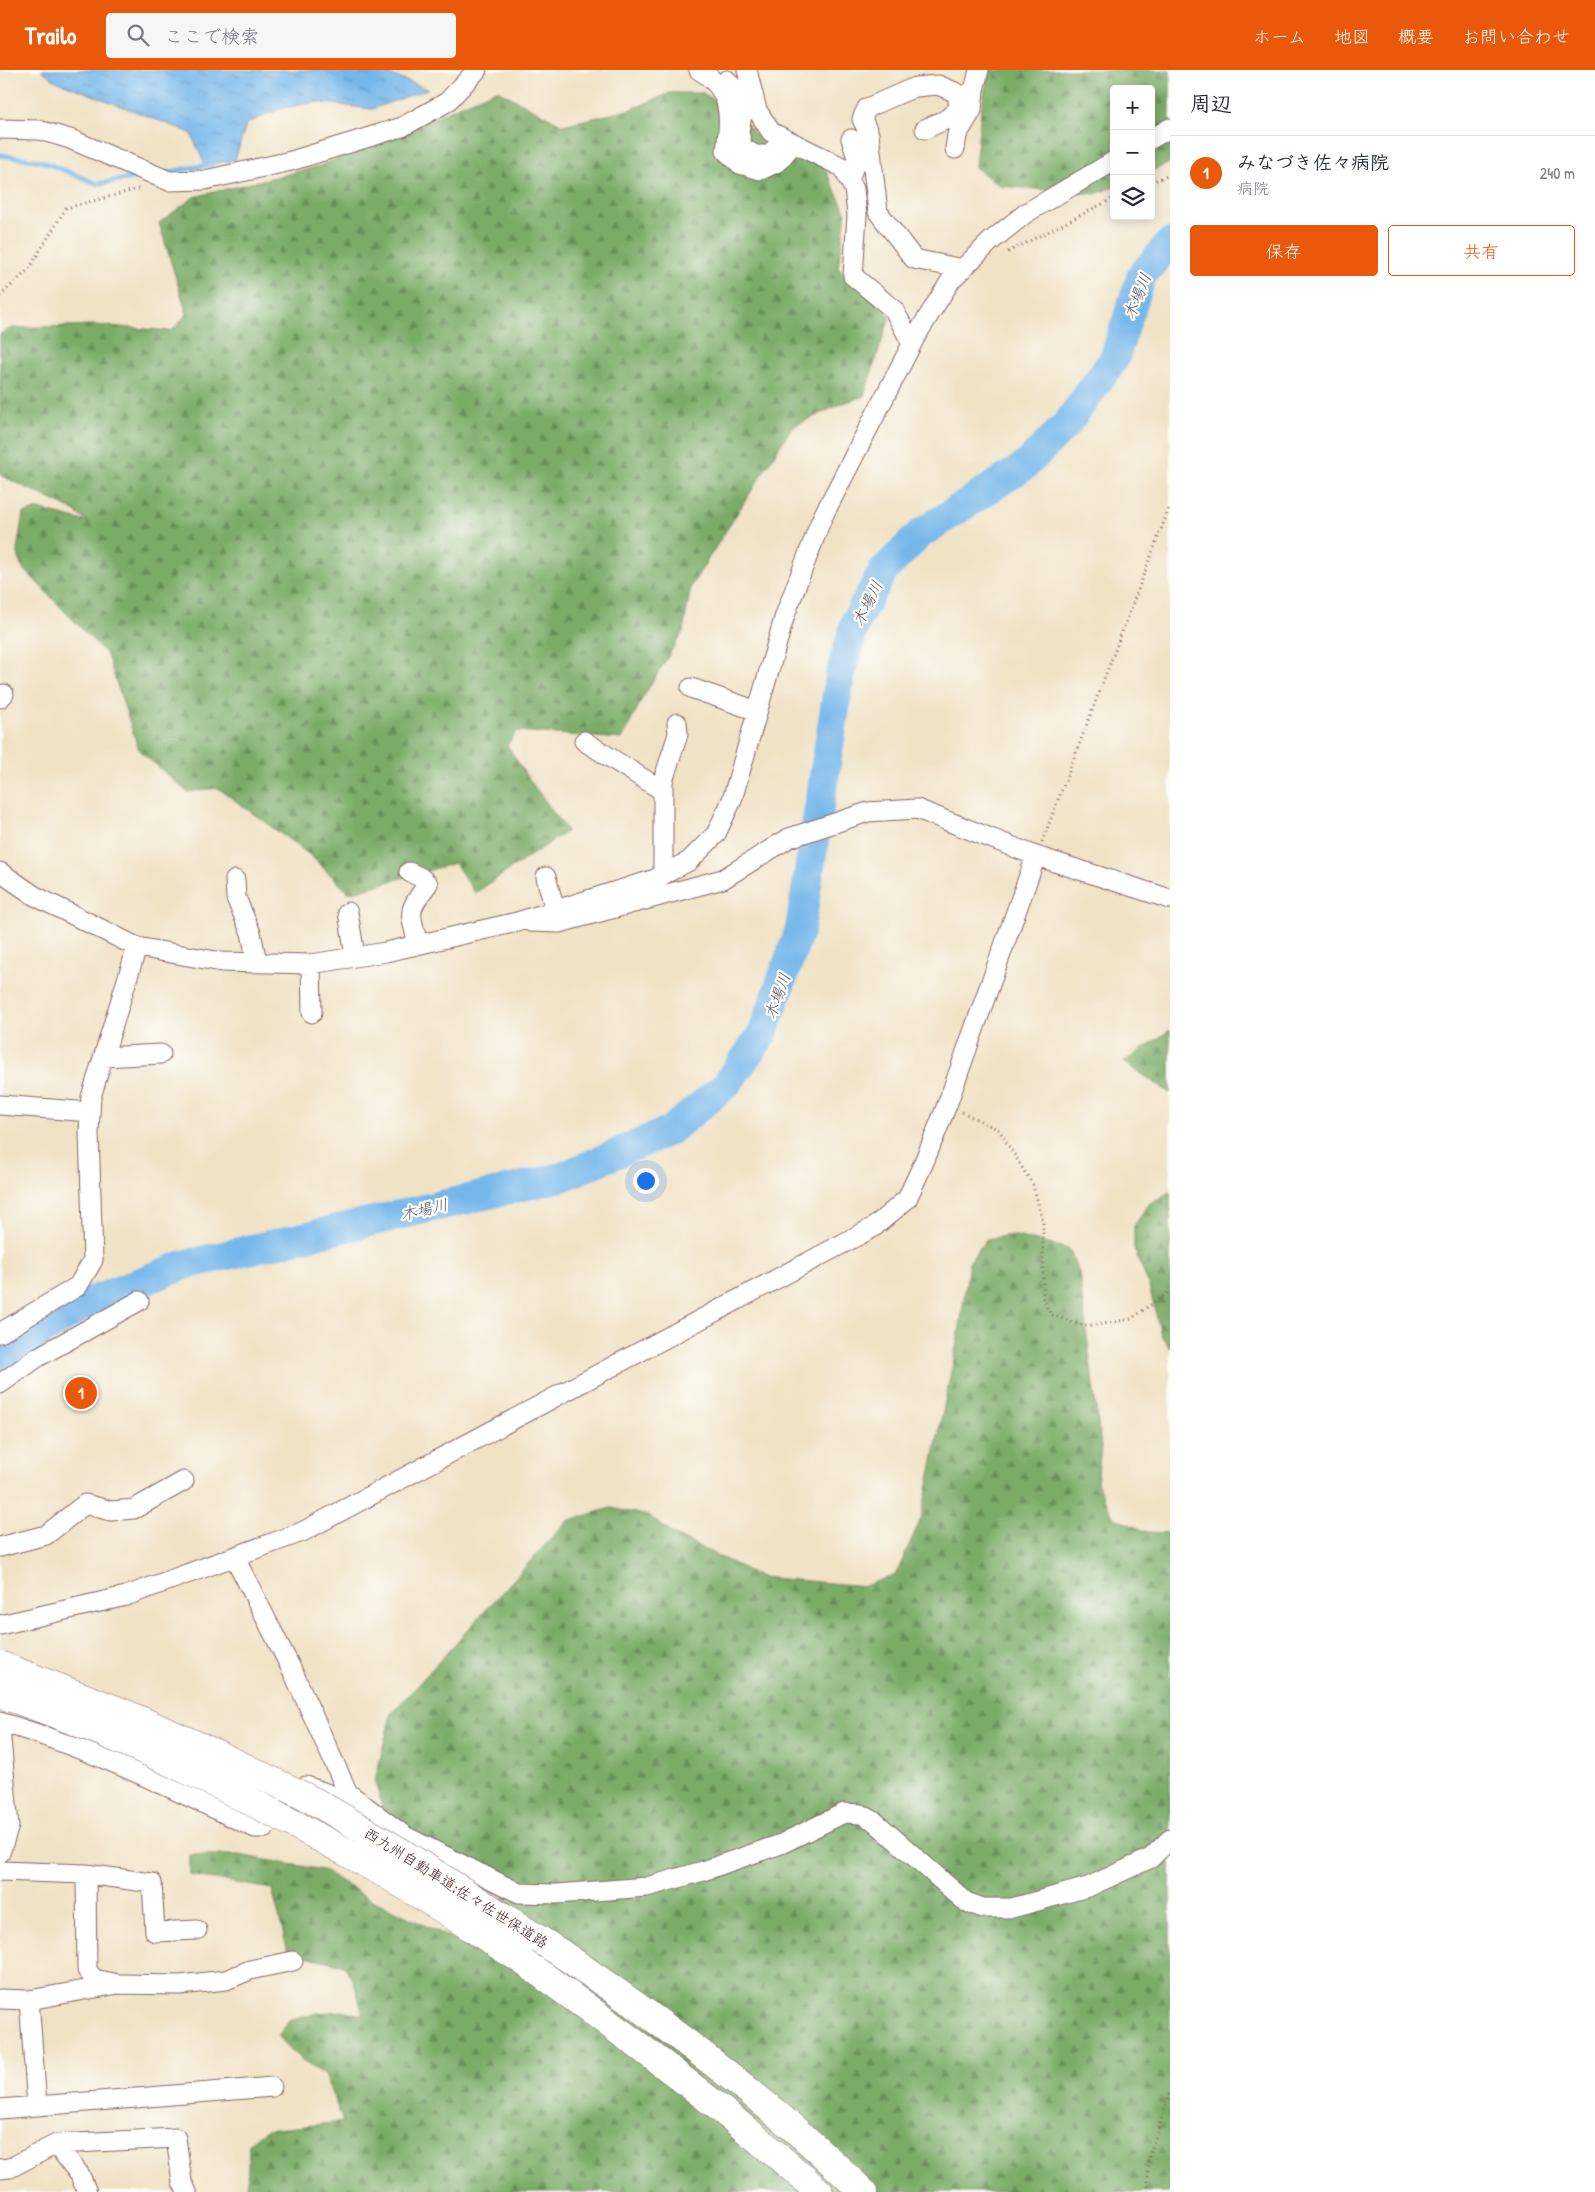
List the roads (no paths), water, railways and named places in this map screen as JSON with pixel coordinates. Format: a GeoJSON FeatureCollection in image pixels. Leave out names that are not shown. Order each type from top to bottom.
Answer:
{"type":"FeatureCollection","features":[{"type":"Feature","properties":{"kind":"highway","name":"西九州自動車道;佐々佐世保道路"},"geometry":{"type":"LineString","coordinates":[[0,1665],[122,1712],[217,1754],[314,1801],[398,1850],[634,2002],[783,2120],[863,2192]]}},
{"type":"Feature","properties":{"kind":"highway","name":"西九州自動車道;佐々佐世保道路"},"geometry":{"type":"LineString","coordinates":[[0,1694],[113,1738],[209,1780],[378,1870],[520,1959],[604,2019],[748,2130],[819,2192]]}},
{"type":"Feature","properties":{"kind":"street"},"geometry":{"type":"LineString","coordinates":[[0,128],[39,130],[70,139],[168,181],[204,180],[291,161],[402,126],[447,102],[477,70]]}},
{"type":"Feature","properties":{"kind":"street"},"geometry":{"type":"LineString","coordinates":[[699,70],[707,75],[726,97],[729,124],[726,151],[740,164],[760,170],[778,162],[789,141]]}},
{"type":"Feature","properties":{"kind":"street"},"geometry":{"type":"LineString","coordinates":[[718,70],[734,88],[742,109],[740,132],[743,148],[755,155],[769,156],[789,141]]}},
{"type":"Feature","properties":{"kind":"street"},"geometry":{"type":"LineString","coordinates":[[747,70],[758,110],[771,132],[842,167],[851,184],[857,215],[853,276],[894,310],[912,344]]}},
{"type":"Feature","properties":{"kind":"street"},"geometry":{"type":"LineString","coordinates":[[956,149],[957,136],[972,110],[979,70]]}},
{"type":"Feature","properties":{"kind":"street"},"geometry":{"type":"LineString","coordinates":[[925,129],[947,119],[959,108],[957,93],[938,85],[915,86],[867,108],[862,119],[869,134],[878,212],[914,259],[963,269]]}},
{"type":"Feature","properties":{"kind":"street"},"geometry":{"type":"LineString","coordinates":[[958,100],[974,90]]}},
{"type":"Feature","properties":{"kind":"street"},"geometry":{"type":"LineString","coordinates":[[1155,137],[1170,128]]}},
{"type":"Feature","properties":{"kind":"street"},"geometry":{"type":"LineString","coordinates":[[851,139],[857,158],[851,184]]}},
{"type":"Feature","properties":{"kind":"street"},"geometry":{"type":"LineString","coordinates":[[0,872],[35,896],[137,947],[222,962],[311,964],[418,944],[518,922],[655,879],[689,861],[716,834],[732,800],[785,615],[822,518],[912,344],[951,280],[991,241],[1026,213],[1110,163]]}},
{"type":"Feature","properties":{"kind":"street"},"geometry":{"type":"LineString","coordinates":[[851,184],[875,182]]}},
{"type":"Feature","properties":{"kind":"street"},"geometry":{"type":"LineString","coordinates":[[691,688],[757,711]]}},
{"type":"Feature","properties":{"kind":"street"},"geometry":{"type":"LineString","coordinates":[[663,875],[663,781],[678,734],[677,723]]}},
{"type":"Feature","properties":{"kind":"street"},"geometry":{"type":"LineString","coordinates":[[584,741],[663,791]]}},
{"type":"Feature","properties":{"kind":"street"},"geometry":{"type":"LineString","coordinates":[[518,922],[559,923],[723,879],[789,838],[868,812],[917,809],[1036,856],[1170,899]]}},
{"type":"Feature","properties":{"kind":"street"},"geometry":{"type":"LineString","coordinates":[[0,1625],[126,1596],[235,1558],[302,1532],[874,1227],[907,1199],[947,1105],[1036,856]]}},
{"type":"Feature","properties":{"kind":"street"},"geometry":{"type":"LineString","coordinates":[[409,872],[420,877],[428,884],[416,898],[410,912],[418,944]]}},
{"type":"Feature","properties":{"kind":"street"},"geometry":{"type":"LineString","coordinates":[[546,876],[555,910]]}},
{"type":"Feature","properties":{"kind":"street"},"geometry":{"type":"LineString","coordinates":[[235,880],[236,898],[251,933],[257,962]]}},
{"type":"Feature","properties":{"kind":"street"},"geometry":{"type":"LineString","coordinates":[[348,912],[356,956]]}},
{"type":"Feature","properties":{"kind":"street"},"geometry":{"type":"LineString","coordinates":[[0,1333],[78,1286],[92,1260],[89,1132],[91,1097],[137,947]]}},
{"type":"Feature","properties":{"kind":"street"},"geometry":{"type":"LineString","coordinates":[[311,964],[312,1013]]}},
{"type":"Feature","properties":{"kind":"street"},"geometry":{"type":"LineString","coordinates":[[103,1057],[161,1054]]}},
{"type":"Feature","properties":{"kind":"street"},"geometry":{"type":"LineString","coordinates":[[0,1105],[90,1112]]}},
{"type":"Feature","properties":{"kind":"street"},"geometry":{"type":"LineString","coordinates":[[0,1384],[38,1357],[139,1301]]}},
{"type":"Feature","properties":{"kind":"street"},"geometry":{"type":"LineString","coordinates":[[0,1547],[46,1535],[85,1504],[112,1511],[134,1509],[184,1481]]}},
{"type":"Feature","properties":{"kind":"street"},"geometry":{"type":"LineString","coordinates":[[235,1558],[293,1672],[348,1792],[405,1836],[519,1894],[557,1894],[647,1887],[703,1871],[781,1844],[844,1813],[861,1814],[874,1821],[966,1902],[983,1908],[1012,1908],[1088,1887],[1151,1858],[1170,1839]]}},
{"type":"Feature","properties":{"kind":"street"},"geometry":{"type":"LineString","coordinates":[[0,1722],[42,1734],[120,1765],[255,1828],[265,1828],[306,1786],[334,1796],[358,1800]]}},
{"type":"Feature","properties":{"kind":"street"},"geometry":{"type":"LineString","coordinates":[[0,1728],[9,1826],[0,1853]]}},
{"type":"Feature","properties":{"kind":"street"},"geometry":{"type":"LineString","coordinates":[[0,1871],[86,1874],[152,1883],[155,1932],[197,1930]]}},
{"type":"Feature","properties":{"kind":"street"},"geometry":{"type":"LineString","coordinates":[[86,1874],[87,1970],[94,1978],[118,1984]]}},
{"type":"Feature","properties":{"kind":"street"},"geometry":{"type":"LineString","coordinates":[[0,2000],[29,2000],[118,1984],[180,1985],[226,1980],[250,1970],[293,1961]]}},
{"type":"Feature","properties":{"kind":"street"},"geometry":{"type":"LineString","coordinates":[[29,2000],[37,2106]]}},
{"type":"Feature","properties":{"kind":"street"},"geometry":{"type":"LineString","coordinates":[[0,2109],[272,2087]]}},
{"type":"Feature","properties":{"kind":"street"},"geometry":{"type":"LineString","coordinates":[[0,2169],[10,2168],[56,2144],[176,2138],[182,2182],[188,2192]]}},
{"type":"Feature","properties":{"kind":"street"},"geometry":{"type":"LineString","coordinates":[[56,2144],[80,2175],[87,2192]]}},
{"type":"Feature","properties":{"kind":"water"},"geometry":{"type":"Polygon","coordinates":[[[41,70],[377,70],[428,89],[372,109],[315,102],[279,109],[246,124],[235,160],[205,165],[191,133],[56,81],[41,70]]]}},
{"type":"Feature","properties":{"kind":"waterway"},"geometry":{"type":"LineString","coordinates":[[0,155],[41,161],[98,184],[143,176]]}},
{"type":"Feature","properties":{"kind":"waterway"},"geometry":{"type":"LineString","coordinates":[[164,173],[212,164]]}},
{"type":"Feature","properties":{"kind":"waterway","name":"木場川"},"geometry":{"type":"LineString","coordinates":[[0,1358],[87,1303],[184,1265],[562,1177],[671,1130],[726,1085],[763,1033],[800,929],[840,676],[856,620],[884,570],[920,534],[1026,465],[1066,425],[1114,359],[1142,275],[1170,243]]}},
{"type":"Feature","properties":{"kind":"place","name":"みなづき佐々病院"},"geometry":{"type":"Point","coordinates":[81,1393]}}]}
